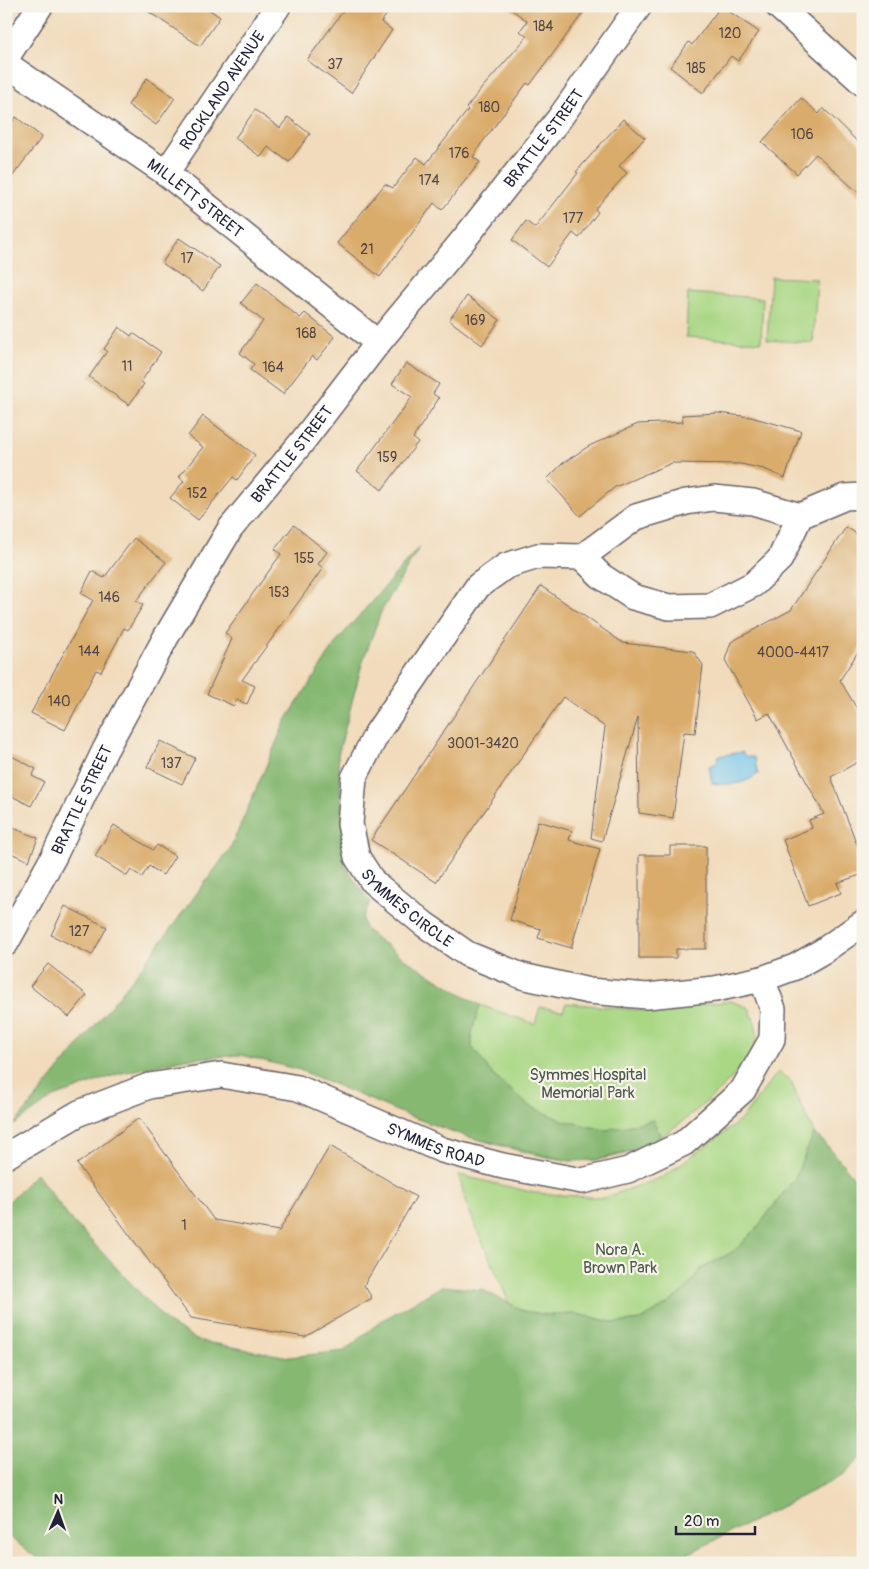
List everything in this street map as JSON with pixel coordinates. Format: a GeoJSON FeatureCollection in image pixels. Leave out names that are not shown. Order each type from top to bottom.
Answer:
{"type":"FeatureCollection","features":[{"type":"Feature","properties":{"kind":"street"},"geometry":{"type":"LineString","coordinates":[[6,58],[40,6]]}},
{"type":"Feature","properties":{"kind":"street","name":"ROCKLAND AVENUE"},"geometry":{"type":"LineString","coordinates":[[166,173],[278,6]]}},
{"type":"Feature","properties":{"kind":"street","name":"BRATTLE STREET"},"geometry":{"type":"LineString","coordinates":[[6,943],[54,856],[105,750],[166,637],[230,529],[302,442],[378,343],[465,238],[559,119],[639,6]]}},
{"type":"Feature","properties":{"kind":"street"},"geometry":{"type":"LineString","coordinates":[[778,6],[863,82]]}},
{"type":"Feature","properties":{"kind":"street","name":"MILLETT STREET"},"geometry":{"type":"LineString","coordinates":[[6,64],[166,173],[378,343]]}},
{"type":"Feature","properties":{"kind":"street"},"geometry":{"type":"LineString","coordinates":[[800,516],[780,559],[754,584],[710,606],[668,606],[633,597],[601,576],[582,557],[636,517],[673,505],[714,498],[753,502],[800,516],[845,497],[863,496]]}},
{"type":"Feature","properties":{"kind":"street","name":"SYMMES CIRCLE"},"geometry":{"type":"LineString","coordinates":[[582,557],[538,556],[506,566],[478,586],[377,733],[354,778],[350,824],[357,857],[373,882],[424,924],[467,954],[522,976],[588,991],[647,996],[715,989],[762,979],[795,967],[863,923]]}},
{"type":"Feature","properties":{"kind":"street","name":"SYMMES ROAD"},"geometry":{"type":"LineString","coordinates":[[6,1156],[79,1113],[140,1089],[221,1075],[298,1088],[442,1150],[503,1166],[582,1182],[628,1170],[684,1143],[743,1090],[772,1039],[773,1009],[762,979]]}},
{"type":"Feature","properties":{"kind":"green space"},"geometry":{"type":"Polygon","coordinates":[[[771,277],[817,279],[813,343],[767,340],[771,277]]]}},
{"type":"Feature","properties":{"kind":"green space"},"geometry":{"type":"Polygon","coordinates":[[[688,293],[763,298],[761,342],[686,337],[688,293]]]}},
{"type":"Feature","properties":{"kind":"green space"},"geometry":{"type":"Polygon","coordinates":[[[420,546],[381,612],[362,664],[338,755],[346,867],[370,902],[362,919],[365,929],[403,958],[480,1005],[472,1033],[472,1047],[493,1075],[528,1105],[561,1120],[606,1130],[653,1120],[661,1137],[640,1149],[597,1160],[569,1161],[465,1136],[406,1115],[300,1070],[241,1055],[186,1059],[118,1074],[54,1097],[14,1125],[139,971],[230,849],[286,720],[338,640],[420,546]]]}},
{"type":"Feature","properties":{"kind":"green space","name":"Symmes Hospital Memorial Park"},"geometry":{"type":"Polygon","coordinates":[[[731,1001],[749,1008],[757,1030],[755,1044],[748,1057],[723,1087],[706,1102],[671,1130],[642,1148],[612,1157],[578,1161],[546,1157],[465,1136],[459,1032],[480,1005],[535,1024],[540,1007],[563,1011],[566,1003],[650,1011],[731,1001]]]}},
{"type":"Feature","properties":{"kind":"green space","name":"Nora A. Brown Park"},"geometry":{"type":"Polygon","coordinates":[[[778,1072],[790,1080],[814,1133],[795,1178],[756,1229],[734,1251],[701,1269],[687,1288],[668,1304],[641,1320],[616,1323],[577,1314],[548,1315],[524,1311],[509,1303],[468,1208],[459,1175],[535,1193],[603,1198],[663,1177],[740,1121],[778,1072]]]}},
{"type":"Feature","properties":{"kind":"green space"},"geometry":{"type":"Polygon","coordinates":[[[814,1133],[827,1145],[863,1189],[863,1456],[844,1475],[670,1563],[43,1563],[6,1534],[6,1205],[36,1173],[67,1215],[168,1323],[199,1341],[289,1357],[344,1351],[381,1321],[442,1286],[483,1290],[524,1311],[548,1315],[577,1314],[616,1323],[641,1320],[668,1304],[687,1288],[701,1269],[734,1251],[756,1229],[795,1178],[814,1133]]]}},
{"type":"Feature","properties":{"kind":"water"},"geometry":{"type":"Polygon","coordinates":[[[742,752],[747,757],[754,757],[758,774],[753,778],[736,784],[712,783],[709,766],[717,763],[718,756],[742,752]]]}},
{"type":"Feature","properties":{"kind":"building"},"geometry":{"type":"Polygon","coordinates":[[[140,6],[204,6],[220,17],[200,46],[140,6]]]}},
{"type":"Feature","properties":{"kind":"building"},"geometry":{"type":"Polygon","coordinates":[[[347,6],[393,6],[381,22],[392,30],[351,93],[307,60],[347,6]]]}},
{"type":"Feature","properties":{"kind":"building"},"geometry":{"type":"Polygon","coordinates":[[[507,6],[588,6],[530,85],[527,83],[481,144],[473,157],[480,162],[442,210],[434,203],[380,277],[337,243],[385,184],[393,188],[417,157],[426,164],[468,110],[466,108],[527,37],[520,31],[527,21],[507,6]]]}},
{"type":"Feature","properties":{"kind":"building"},"geometry":{"type":"Polygon","coordinates":[[[721,6],[759,32],[738,61],[731,56],[703,93],[670,67],[689,42],[692,45],[721,6]]]}},
{"type":"Feature","properties":{"kind":"building"},"geometry":{"type":"Polygon","coordinates":[[[147,78],[175,98],[156,125],[128,105],[147,78]]]}},
{"type":"Feature","properties":{"kind":"building"},"geometry":{"type":"Polygon","coordinates":[[[801,98],[819,114],[823,108],[863,147],[863,197],[816,154],[797,174],[762,142],[801,98]]]}},
{"type":"Feature","properties":{"kind":"building"},"geometry":{"type":"Polygon","coordinates":[[[255,110],[280,128],[288,117],[310,134],[289,162],[268,147],[261,157],[235,138],[255,110]]]}},
{"type":"Feature","properties":{"kind":"building"},"geometry":{"type":"Polygon","coordinates":[[[16,117],[42,137],[6,185],[6,130],[16,117]]]}},
{"type":"Feature","properties":{"kind":"building"},"geometry":{"type":"Polygon","coordinates":[[[623,119],[645,138],[619,166],[627,173],[595,209],[598,212],[579,238],[573,233],[547,267],[512,240],[526,221],[535,228],[578,173],[576,172],[623,119]]]}},
{"type":"Feature","properties":{"kind":"building"},"geometry":{"type":"Polygon","coordinates":[[[179,238],[220,266],[203,291],[162,263],[179,238]]]}},
{"type":"Feature","properties":{"kind":"building"},"geometry":{"type":"Polygon","coordinates":[[[257,283],[300,318],[305,313],[335,337],[317,360],[312,356],[283,394],[250,370],[254,364],[240,353],[263,321],[241,303],[257,283]]]}},
{"type":"Feature","properties":{"kind":"building"},"geometry":{"type":"Polygon","coordinates":[[[467,296],[500,320],[482,345],[449,320],[467,296]]]}},
{"type":"Feature","properties":{"kind":"building"},"geometry":{"type":"Polygon","coordinates":[[[119,327],[131,336],[133,333],[161,352],[141,382],[144,384],[129,405],[89,377],[107,351],[104,349],[119,327]]]}},
{"type":"Feature","properties":{"kind":"building"},"geometry":{"type":"Polygon","coordinates":[[[406,363],[439,384],[433,394],[439,398],[413,438],[418,442],[382,490],[357,471],[412,397],[392,384],[406,363]]]}},
{"type":"Feature","properties":{"kind":"building"},"geometry":{"type":"Polygon","coordinates":[[[718,413],[751,417],[801,431],[785,478],[764,469],[741,464],[672,463],[615,487],[580,516],[547,479],[563,463],[589,446],[638,424],[683,422],[682,415],[718,413]]]}},
{"type":"Feature","properties":{"kind":"building"},"geometry":{"type":"Polygon","coordinates":[[[203,416],[255,455],[237,480],[233,477],[198,520],[170,498],[184,481],[179,477],[203,447],[188,436],[203,416]]]}},
{"type":"Feature","properties":{"kind":"building"},"geometry":{"type":"Polygon","coordinates":[[[294,525],[327,552],[318,564],[323,568],[242,680],[255,686],[247,704],[236,700],[234,706],[207,694],[232,639],[225,633],[281,554],[275,549],[294,525]]]}},
{"type":"Feature","properties":{"kind":"building"},"geometry":{"type":"Polygon","coordinates":[[[846,527],[863,538],[863,644],[840,680],[863,719],[863,759],[831,777],[863,860],[863,874],[837,883],[841,893],[808,906],[783,840],[812,828],[809,820],[824,814],[769,713],[758,719],[725,660],[731,642],[791,610],[846,527]]]}},
{"type":"Feature","properties":{"kind":"building"},"geometry":{"type":"Polygon","coordinates":[[[134,538],[166,562],[136,601],[143,605],[128,630],[124,628],[101,672],[96,670],[65,730],[31,713],[93,600],[81,593],[92,571],[104,578],[134,538]]]}},
{"type":"Feature","properties":{"kind":"building"},"geometry":{"type":"Polygon","coordinates":[[[541,586],[623,643],[693,651],[703,665],[695,733],[684,732],[673,818],[639,813],[638,717],[602,841],[591,838],[605,727],[563,697],[436,882],[371,840],[541,586]]]}},
{"type":"Feature","properties":{"kind":"building"},"geometry":{"type":"Polygon","coordinates":[[[160,741],[195,758],[182,784],[147,767],[160,741]]]}},
{"type":"Feature","properties":{"kind":"building"},"geometry":{"type":"Polygon","coordinates":[[[6,753],[36,769],[32,776],[44,782],[31,806],[6,793],[6,753]]]}},
{"type":"Feature","properties":{"kind":"building"},"geometry":{"type":"Polygon","coordinates":[[[538,821],[572,831],[569,840],[600,849],[571,948],[538,938],[541,929],[510,920],[538,821]]]}},
{"type":"Feature","properties":{"kind":"building"},"geometry":{"type":"Polygon","coordinates":[[[114,825],[153,850],[157,845],[175,856],[163,875],[149,866],[142,877],[131,870],[127,876],[95,856],[114,825]]]}},
{"type":"Feature","properties":{"kind":"building"},"geometry":{"type":"Polygon","coordinates":[[[11,827],[38,838],[29,861],[6,851],[6,840],[11,827]]]}},
{"type":"Feature","properties":{"kind":"building"},"geometry":{"type":"Polygon","coordinates":[[[670,846],[706,846],[706,949],[676,949],[676,958],[639,958],[639,855],[670,855],[670,846]]]}},
{"type":"Feature","properties":{"kind":"building"},"geometry":{"type":"Polygon","coordinates":[[[65,906],[107,927],[92,955],[51,935],[65,906]]]}},
{"type":"Feature","properties":{"kind":"building"},"geometry":{"type":"Polygon","coordinates":[[[48,964],[87,995],[69,1017],[30,986],[48,964]]]}},
{"type":"Feature","properties":{"kind":"building"},"geometry":{"type":"Polygon","coordinates":[[[139,1118],[214,1220],[279,1231],[330,1146],[416,1197],[364,1285],[372,1298],[305,1337],[191,1318],[77,1164],[139,1118]]]}}]}
